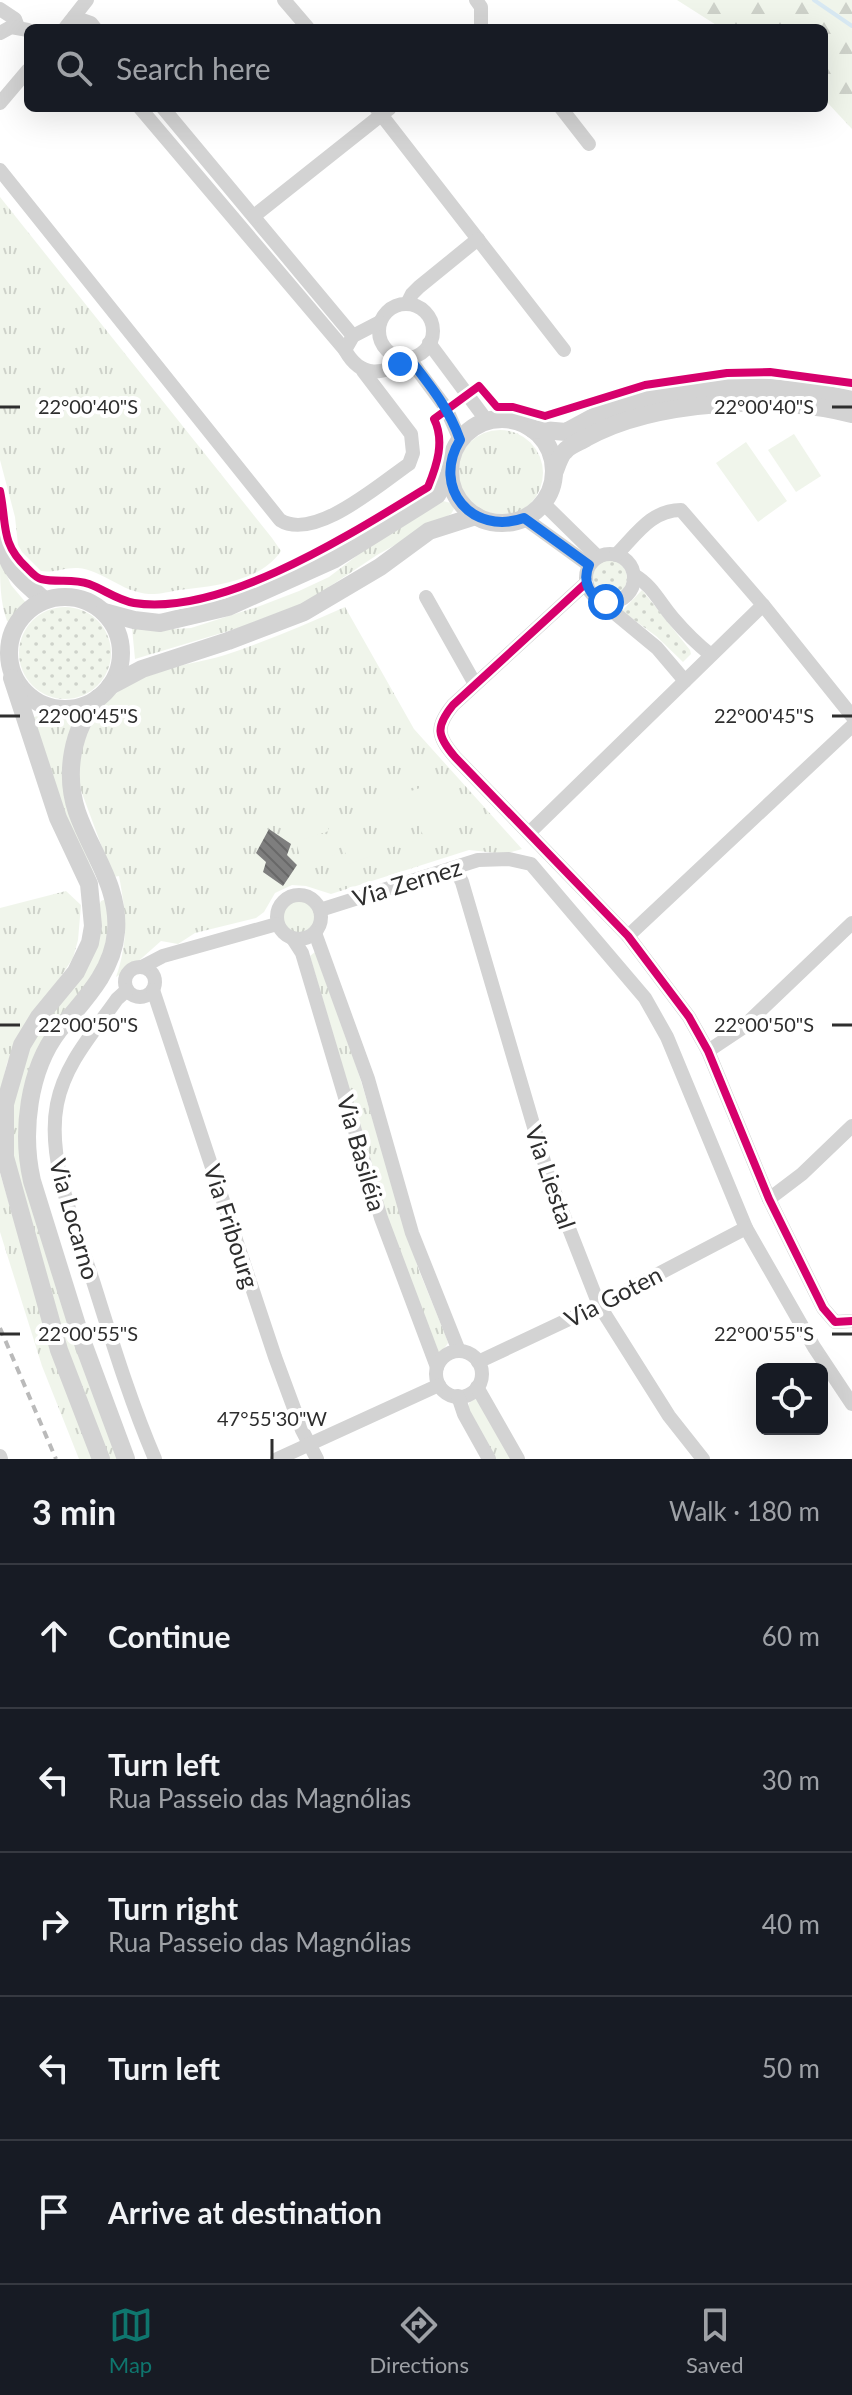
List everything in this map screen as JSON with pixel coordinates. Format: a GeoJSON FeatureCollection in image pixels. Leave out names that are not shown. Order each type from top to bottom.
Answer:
{"type":"FeatureCollection","features":[{"type":"Feature","properties":{"kind":"street"},"geometry":{"type":"LineString","coordinates":[[72,24],[87,0]]}},
{"type":"Feature","properties":{"kind":"street"},"geometry":{"type":"LineString","coordinates":[[284,0],[305,24]]}},
{"type":"Feature","properties":{"kind":"street"},"geometry":{"type":"LineString","coordinates":[[476,0],[481,7],[481,24]]}},
{"type":"Feature","properties":{"kind":"street"},"geometry":{"type":"LineString","coordinates":[[0,9],[23,28],[0,33]]}},
{"type":"Feature","properties":{"kind":"street"},"geometry":{"type":"LineString","coordinates":[[72,24],[92,24]]}},
{"type":"Feature","properties":{"kind":"street"},"geometry":{"type":"LineString","coordinates":[[0,103],[24,75]]}},
{"type":"Feature","properties":{"kind":"street"},"geometry":{"type":"LineString","coordinates":[[0,170],[270,508],[289,526],[309,525],[348,507],[409,464],[413,453],[411,434],[363,371],[143,112]]}},
{"type":"Feature","properties":{"kind":"street"},"geometry":{"type":"LineString","coordinates":[[166,112],[353,336]]}},
{"type":"Feature","properties":{"kind":"street"},"geometry":{"type":"LineString","coordinates":[[254,216],[381,112]]}},
{"type":"Feature","properties":{"kind":"street"},"geometry":{"type":"LineString","coordinates":[[384,112],[564,350]]}},
{"type":"Feature","properties":{"kind":"street"},"geometry":{"type":"LineString","coordinates":[[564,112],[589,144]]}},
{"type":"Feature","properties":{"kind":"street"},"geometry":{"type":"LineString","coordinates":[[345,350],[353,336],[380,322],[390,309],[407,304],[419,287],[478,239]]}},
{"type":"Feature","properties":{"kind":"street"},"geometry":{"type":"LineString","coordinates":[[363,371],[393,366],[417,355],[429,343],[432,326],[429,318],[423,311],[407,304]]}},
{"type":"Feature","properties":{"kind":"street"},"geometry":{"type":"LineString","coordinates":[[380,322],[379,331],[385,347],[399,356],[408,357],[455,423],[460,440]]}},
{"type":"Feature","properties":{"kind":"street"},"geometry":{"type":"LineString","coordinates":[[429,343],[487,421]]}},
{"type":"Feature","properties":{"kind":"street"},"geometry":{"type":"LineString","coordinates":[[437,395],[443,386],[458,380]]}},
{"type":"Feature","properties":{"kind":"street"},"geometry":{"type":"LineString","coordinates":[[101,1459],[59,1350],[8,1178],[3,1123],[10,1084],[22,1045],[39,1017],[76,972],[90,943],[93,926],[89,884],[58,818],[12,678],[10,649],[18,622],[44,600],[69,598],[104,612],[160,623],[228,607],[335,559],[437,495],[450,473],[454,451],[460,440],[474,427],[487,421],[502,419],[532,429],[566,432],[603,412],[646,400],[748,386],[814,392],[852,400]]}},
{"type":"Feature","properties":{"kind":"street"},"geometry":{"type":"LineString","coordinates":[[450,473],[457,498],[476,516],[500,523],[524,518],[543,503],[564,451],[608,426],[682,408],[720,403],[756,403],[852,414]]}},
{"type":"Feature","properties":{"kind":"street"},"geometry":{"type":"LineString","coordinates":[[532,429],[548,448],[554,473]]}},
{"type":"Feature","properties":{"kind":"street"},"geometry":{"type":"LineString","coordinates":[[543,503],[593,561]]}},
{"type":"Feature","properties":{"kind":"street"},"geometry":{"type":"LineString","coordinates":[[616,555],[656,515],[666,510],[681,510],[763,605],[852,716]]}},
{"type":"Feature","properties":{"kind":"street"},"geometry":{"type":"LineString","coordinates":[[12,678],[28,696],[49,707],[72,709],[142,669],[304,612],[380,567],[429,531],[476,516]]}},
{"type":"Feature","properties":{"kind":"street"},"geometry":{"type":"LineString","coordinates":[[524,518],[593,561]]}},
{"type":"Feature","properties":{"kind":"street"},"geometry":{"type":"LineString","coordinates":[[0,523],[3,546],[12,572],[44,600]]}},
{"type":"Feature","properties":{"kind":"street"},"geometry":{"type":"LineString","coordinates":[[685,681],[657,648],[593,595],[586,583],[585,573],[593,561],[604,553],[628,562],[634,575],[648,583],[671,616],[711,655]]}},
{"type":"Feature","properties":{"kind":"street"},"geometry":{"type":"LineString","coordinates":[[599,600],[620,600],[631,590],[634,575]]}},
{"type":"Feature","properties":{"kind":"street"},"geometry":{"type":"LineString","coordinates":[[586,583],[446,712],[441,721],[440,736],[455,757],[628,936],[689,1017],[708,1051],[769,1199],[826,1313],[835,1322],[852,1321]]}},
{"type":"Feature","properties":{"kind":"street"},"geometry":{"type":"LineString","coordinates":[[426,597],[475,684]]}},
{"type":"Feature","properties":{"kind":"street"},"geometry":{"type":"LineString","coordinates":[[529,833],[763,605]]}},
{"type":"Feature","properties":{"kind":"street"},"geometry":{"type":"LineString","coordinates":[[104,612],[115,629],[121,652],[117,675],[86,713],[73,748],[72,784],[77,812],[108,879],[117,916],[113,949],[100,978],[59,1031],[39,1067],[31,1101],[28,1155],[32,1181],[80,1335],[126,1459]]}},
{"type":"Feature","properties":{"kind":"street"},"geometry":{"type":"LineString","coordinates":[[0,622],[10,649]]}},
{"type":"Feature","properties":{"kind":"street"},"geometry":{"type":"LineString","coordinates":[[628,936],[852,726]]}},
{"type":"Feature","properties":{"kind":"street","name":"Via Zernez"},"geometry":{"type":"LineString","coordinates":[[320,910],[478,860],[531,864],[645,998],[667,1037],[746,1228]]}},
{"type":"Feature","properties":{"kind":"street","name":"Via Liestal"},"geometry":{"type":"LineString","coordinates":[[455,868],[462,882],[548,1175],[599,1305],[669,1416],[703,1459]]}},
{"type":"Feature","properties":{"kind":"street"},"geometry":{"type":"LineString","coordinates":[[89,884],[108,879]]}},
{"type":"Feature","properties":{"kind":"street"},"geometry":{"type":"LineString","coordinates":[[295,896],[307,897],[320,910],[321,922],[315,933],[305,939],[293,939],[283,933],[277,924],[280,906],[295,896]]}},
{"type":"Feature","properties":{"kind":"street"},"geometry":{"type":"LineString","coordinates":[[708,1051],[741,1029],[852,923]]}},
{"type":"Feature","properties":{"kind":"street"},"geometry":{"type":"LineString","coordinates":[[142,967],[154,976],[153,990],[140,997],[127,990],[126,976],[132,969],[163,956],[277,924]]}},
{"type":"Feature","properties":{"kind":"street","name":"Via Basiléia"},"geometry":{"type":"LineString","coordinates":[[315,933],[368,1079],[412,1233],[459,1351]]}},
{"type":"Feature","properties":{"kind":"street","name":"Via Basiléia"},"geometry":{"type":"LineString","coordinates":[[293,939],[302,953],[311,980],[389,1243],[437,1367]]}},
{"type":"Feature","properties":{"kind":"street","name":"Via Locarno"},"geometry":{"type":"LineString","coordinates":[[127,990],[117,999],[69,1070],[57,1103],[53,1133],[59,1170],[86,1262],[122,1374],[155,1459]]}},
{"type":"Feature","properties":{"kind":"street","name":"Via Fribourg"},"geometry":{"type":"LineString","coordinates":[[153,990],[275,1357],[317,1459]]}},
{"type":"Feature","properties":{"kind":"street"},"geometry":{"type":"LineString","coordinates":[[769,1199],[802,1174],[852,1126]]}},
{"type":"Feature","properties":{"kind":"street"},"geometry":{"type":"LineString","coordinates":[[746,1228],[814,1347],[852,1404]]}},
{"type":"Feature","properties":{"kind":"street","name":"Via Goten"},"geometry":{"type":"LineString","coordinates":[[478,1362],[599,1305],[746,1228]]}},
{"type":"Feature","properties":{"kind":"street"},"geometry":{"type":"LineString","coordinates":[[459,1351],[471,1355],[478,1362],[481,1376],[477,1387],[465,1396],[446,1393],[439,1385],[437,1367],[445,1356],[459,1351]]}},
{"type":"Feature","properties":{"kind":"street"},"geometry":{"type":"LineString","coordinates":[[277,1459],[439,1385]]}},
{"type":"Feature","properties":{"kind":"street"},"geometry":{"type":"LineString","coordinates":[[477,1387],[518,1459]]}},
{"type":"Feature","properties":{"kind":"street"},"geometry":{"type":"LineString","coordinates":[[458,1396],[464,1414],[489,1459]]}},
{"type":"Feature","properties":{"kind":"green space"},"geometry":{"type":"Polygon","coordinates":[[[677,0],[852,0],[852,129],[828,103],[828,24],[715,24],[677,0]]]}},
{"type":"Feature","properties":{"kind":"green space"},"geometry":{"type":"Polygon","coordinates":[[[0,197],[272,538],[281,551],[261,570],[221,584],[146,594],[86,569],[41,571],[22,552],[0,460],[0,197]]]}},
{"type":"Feature","properties":{"kind":"green space"},"geometry":{"type":"Polygon","coordinates":[[[500,430],[524,437],[536,449],[543,473],[536,497],[524,509],[500,516],[476,509],[464,497],[457,473],[464,449],[476,437],[500,430]]]}},
{"type":"Feature","properties":{"kind":"green space"},"geometry":{"type":"Polygon","coordinates":[[[794,434],[821,476],[796,492],[768,450],[794,434]]]}},
{"type":"Feature","properties":{"kind":"green space"},"geometry":{"type":"Polygon","coordinates":[[[746,442],[787,501],[758,522],[716,463],[746,442]]]}},
{"type":"Feature","properties":{"kind":"green space"},"geometry":{"type":"Polygon","coordinates":[[[443,501],[451,503],[454,509],[451,514],[377,555],[302,605],[255,623],[135,659],[132,628],[191,628],[299,591],[329,577],[384,535],[443,501]]]}},
{"type":"Feature","properties":{"kind":"green space"},"geometry":{"type":"Polygon","coordinates":[[[0,559],[11,585],[27,604],[12,623],[7,621],[3,606],[0,559]]]}},
{"type":"Feature","properties":{"kind":"green space"},"geometry":{"type":"Polygon","coordinates":[[[609,560],[622,565],[627,578],[622,591],[609,596],[596,591],[591,578],[596,565],[609,560]]]}},
{"type":"Feature","properties":{"kind":"green space"},"geometry":{"type":"Polygon","coordinates":[[[642,590],[690,650],[691,654],[683,662],[656,636],[622,611],[642,590]]]}},
{"type":"Feature","properties":{"kind":"green space"},"geometry":{"type":"Polygon","coordinates":[[[65,607],[82,611],[97,621],[107,636],[111,653],[107,670],[97,685],[82,695],[65,699],[48,695],[33,685],[23,670],[19,653],[23,636],[33,621],[48,611],[65,607]]]}},
{"type":"Feature","properties":{"kind":"green space"},"geometry":{"type":"Polygon","coordinates":[[[345,607],[414,729],[522,849],[505,854],[469,850],[331,894],[292,885],[275,893],[264,912],[256,918],[195,933],[178,944],[161,941],[116,977],[125,926],[119,876],[113,877],[79,785],[81,749],[94,718],[116,693],[148,675],[225,655],[345,607]]]}},
{"type":"Feature","properties":{"kind":"green space"},"geometry":{"type":"Polygon","coordinates":[[[34,717],[75,719],[69,814],[96,878],[68,829],[34,717]]]}},
{"type":"Feature","properties":{"kind":"green space"},"geometry":{"type":"Polygon","coordinates":[[[441,781],[461,839],[428,850],[408,792],[441,781]]]}},
{"type":"Feature","properties":{"kind":"green space"},"geometry":{"type":"Polygon","coordinates":[[[400,798],[413,841],[390,848],[377,805],[400,798]]]}},
{"type":"Feature","properties":{"kind":"green space"},"geometry":{"type":"Polygon","coordinates":[[[357,812],[371,856],[349,864],[334,819],[357,812]]]}},
{"type":"Feature","properties":{"kind":"green space"},"geometry":{"type":"Polygon","coordinates":[[[323,813],[329,831],[295,842],[289,823],[323,813]]]}},
{"type":"Feature","properties":{"kind":"green space"},"geometry":{"type":"Polygon","coordinates":[[[330,835],[337,854],[303,865],[297,846],[330,835]]]}},
{"type":"Feature","properties":{"kind":"green space"},"geometry":{"type":"Polygon","coordinates":[[[66,891],[81,905],[73,958],[16,1045],[7,1063],[0,1094],[0,908],[66,891]]]}},
{"type":"Feature","properties":{"kind":"green space"},"geometry":{"type":"Polygon","coordinates":[[[106,899],[109,934],[101,962],[37,1056],[28,1187],[120,1459],[108,1459],[65,1347],[18,1196],[9,1128],[20,1068],[101,901],[106,899]]]}},
{"type":"Feature","properties":{"kind":"green space"},"geometry":{"type":"Polygon","coordinates":[[[298,899],[311,904],[316,917],[311,930],[298,935],[285,930],[280,917],[285,904],[298,899]]]}},
{"type":"Feature","properties":{"kind":"green space"},"geometry":{"type":"Polygon","coordinates":[[[315,952],[356,1065],[418,1268],[447,1339],[448,1343],[439,1356],[387,1219],[310,956],[315,952]]]}},
{"type":"Feature","properties":{"kind":"green space"},"geometry":{"type":"Polygon","coordinates":[[[0,1173],[52,1350],[94,1459],[79,1459],[42,1366],[0,1232],[0,1173]]]}},
{"type":"Feature","properties":{"kind":"green space"},"geometry":{"type":"Polygon","coordinates":[[[475,1399],[512,1459],[495,1459],[468,1409],[469,1403],[475,1399]]]}},
{"type":"Feature","properties":{"kind":"building"},"geometry":{"type":"Polygon","coordinates":[[[269,829],[291,844],[287,855],[297,865],[283,886],[263,872],[266,862],[256,853],[269,829]]]}},
{"type":"Feature","properties":{"kind":"waterway"},"geometry":{"type":"LineString","coordinates":[[814,0],[852,26]]}},
{"type":"Feature","properties":{"kind":"railway"},"geometry":{"type":"LineString","coordinates":[[0,1328],[56,1459]]}},
{"type":"Feature","properties":{"kind":"cycle path"},"geometry":{"type":"LineString","coordinates":[[0,491],[8,541],[18,559],[37,577],[83,582],[134,603],[169,604],[207,597],[287,567],[428,487],[437,462],[439,444],[434,419],[479,386],[497,407],[513,407],[545,416],[645,385],[727,373],[770,372],[852,383]]}},
{"type":"Feature","properties":{"kind":"cycle path"},"geometry":{"type":"LineString","coordinates":[[586,583],[453,705],[443,719],[442,737],[455,757],[628,936],[689,1017],[708,1051],[769,1199],[823,1308],[835,1322],[852,1321]]}},
{"type":"Feature","properties":{"kind":"route"},"geometry":{"type":"LineString","coordinates":[[400,364],[408,357],[455,423],[460,440],[450,462],[450,473],[457,498],[466,509],[488,521],[500,523],[524,518],[589,565],[585,573],[586,583],[593,595],[606,602]]}}]}
